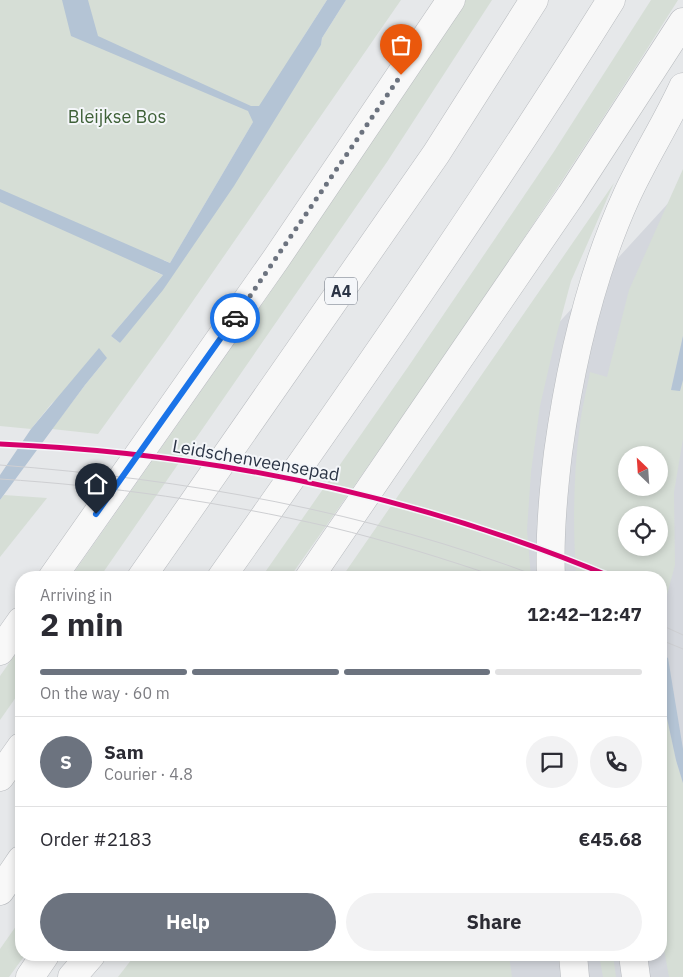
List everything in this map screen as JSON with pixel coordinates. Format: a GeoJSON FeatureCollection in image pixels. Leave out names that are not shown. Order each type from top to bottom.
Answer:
{"type":"FeatureCollection","features":[{"type":"Feature","properties":{"kind":"highway"},"geometry":{"type":"LineString","coordinates":[[57,571],[276,259],[451,0]]}},
{"type":"Feature","properties":{"kind":"highway","name":"A4"},"geometry":{"type":"LineString","coordinates":[[146,571],[436,154],[534,0]]}},
{"type":"Feature","properties":{"kind":"highway"},"geometry":{"type":"LineString","coordinates":[[226,571],[447,254],[566,73],[611,0]]}},
{"type":"Feature","properties":{"kind":"highway"},"geometry":{"type":"LineString","coordinates":[[314,571],[571,195],[683,22]]}},
{"type":"Feature","properties":{"kind":"highway"},"geometry":{"type":"LineString","coordinates":[[551,571],[552,519],[556,466],[581,327],[611,234],[628,194],[683,87]]}},
{"type":"Feature","properties":{"kind":"highway"},"geometry":{"type":"LineString","coordinates":[[0,651],[15,630]]}},
{"type":"Feature","properties":{"kind":"highway"},"geometry":{"type":"LineString","coordinates":[[0,777],[15,756]]}},
{"type":"Feature","properties":{"kind":"highway"},"geometry":{"type":"LineString","coordinates":[[0,890],[15,869]]}},
{"type":"Feature","properties":{"kind":"highway"},"geometry":{"type":"LineString","coordinates":[[30,977],[41,961]]}},
{"type":"Feature","properties":{"kind":"highway"},"geometry":{"type":"LineString","coordinates":[[72,977],[86,961]]}},
{"type":"Feature","properties":{"kind":"highway"},"geometry":{"type":"LineString","coordinates":[[574,961],[575,977]]}},
{"type":"Feature","properties":{"kind":"highway"},"geometry":{"type":"LineString","coordinates":[[634,961],[636,977]]}},
{"type":"Feature","properties":{"kind":"shaded area"},"geometry":{"type":"Polygon","coordinates":[[[683,187],[683,977],[123,977],[133,961],[667,961],[667,571],[387,571],[521,364],[683,187]]]}},
{"type":"Feature","properties":{"kind":"green space","name":"Bleijkse Bos"},"geometry":{"type":"Polygon","coordinates":[[[0,0],[327,0],[170,263],[164,260],[155,272],[163,275],[111,336],[120,343],[321,45],[322,38],[346,0],[401,0],[168,337],[98,434],[52,429],[107,358],[52,403],[31,429],[0,426],[0,0]]]}},
{"type":"Feature","properties":{"kind":"green space"},"geometry":{"type":"Polygon","coordinates":[[[466,0],[492,0],[387,162],[104,571],[75,571],[276,284],[466,0]]]}},
{"type":"Feature","properties":{"kind":"green space"},"geometry":{"type":"Polygon","coordinates":[[[651,0],[678,0],[632,74],[488,292],[294,571],[266,571],[408,367],[553,153],[651,0]]]}},
{"type":"Feature","properties":{"kind":"green space"},"geometry":{"type":"Polygon","coordinates":[[[683,169],[683,336],[671,389],[680,391],[683,380],[683,439],[674,492],[675,565],[667,595],[667,571],[576,571],[575,481],[582,411],[590,372],[607,377],[629,290],[683,169]]]}},
{"type":"Feature","properties":{"kind":"green space"},"geometry":{"type":"Polygon","coordinates":[[[614,183],[571,281],[540,406],[531,472],[527,530],[530,571],[346,571],[614,183]]]}},
{"type":"Feature","properties":{"kind":"green space"},"geometry":{"type":"Polygon","coordinates":[[[4,495],[47,498],[0,557],[0,500],[4,495]]]}},
{"type":"Feature","properties":{"kind":"green space"},"geometry":{"type":"Polygon","coordinates":[[[15,655],[15,699],[0,720],[0,676],[15,655]]]}},
{"type":"Feature","properties":{"kind":"green space"},"geometry":{"type":"Polygon","coordinates":[[[667,718],[683,783],[683,977],[669,977],[666,961],[667,718]]]}},
{"type":"Feature","properties":{"kind":"green space"},"geometry":{"type":"Polygon","coordinates":[[[15,928],[15,961],[21,961],[9,977],[0,977],[0,949],[15,928]]]}},
{"type":"Feature","properties":{"kind":"green space"},"geometry":{"type":"Polygon","coordinates":[[[130,961],[510,961],[512,977],[118,977],[130,961]]]}},
{"type":"Feature","properties":{"kind":"green space"},"geometry":{"type":"Polygon","coordinates":[[[600,961],[614,961],[616,977],[603,977],[600,961]]]}},
{"type":"Feature","properties":{"kind":"water"},"geometry":{"type":"Polygon","coordinates":[[[62,0],[88,0],[98,36],[251,106],[259,106],[327,0],[346,0],[322,38],[321,45],[234,186],[163,290],[120,343],[111,336],[163,275],[0,202],[0,189],[170,263],[253,122],[248,111],[71,36],[62,0]]]}},
{"type":"Feature","properties":{"kind":"water"},"geometry":{"type":"Polygon","coordinates":[[[683,336],[683,380],[680,391],[671,390],[683,336]]]}},
{"type":"Feature","properties":{"kind":"water"},"geometry":{"type":"Polygon","coordinates":[[[99,348],[107,358],[0,500],[0,475],[31,429],[99,348]]]}},
{"type":"Feature","properties":{"kind":"water"},"geometry":{"type":"Polygon","coordinates":[[[667,657],[683,749],[683,783],[667,718],[667,657]]]}},
{"type":"Feature","properties":{"kind":"tram line"},"geometry":{"type":"LineString","coordinates":[[0,465],[138,479],[207,489],[275,502],[343,516],[410,534],[477,554],[523,571]]}},
{"type":"Feature","properties":{"kind":"tram line"},"geometry":{"type":"LineString","coordinates":[[0,479],[166,496],[248,510],[373,538],[480,571]]}},
{"type":"Feature","properties":{"kind":"tram line"},"geometry":{"type":"LineString","coordinates":[[667,628],[683,635]]}},
{"type":"Feature","properties":{"kind":"tram line"},"geometry":{"type":"LineString","coordinates":[[667,642],[683,649]]}},
{"type":"Feature","properties":{"kind":"cycle path","name":"Leidschenveensepad"},"geometry":{"type":"LineString","coordinates":[[0,444],[158,457],[236,468],[313,483],[464,523],[540,549],[596,571]]}},
{"type":"Feature","properties":{"kind":"way so far"},"geometry":{"type":"LineString","coordinates":[[235,318],[401,75]]}},
{"type":"Feature","properties":{"kind":"route"},"geometry":{"type":"LineString","coordinates":[[96,514],[235,318]]}}]}
